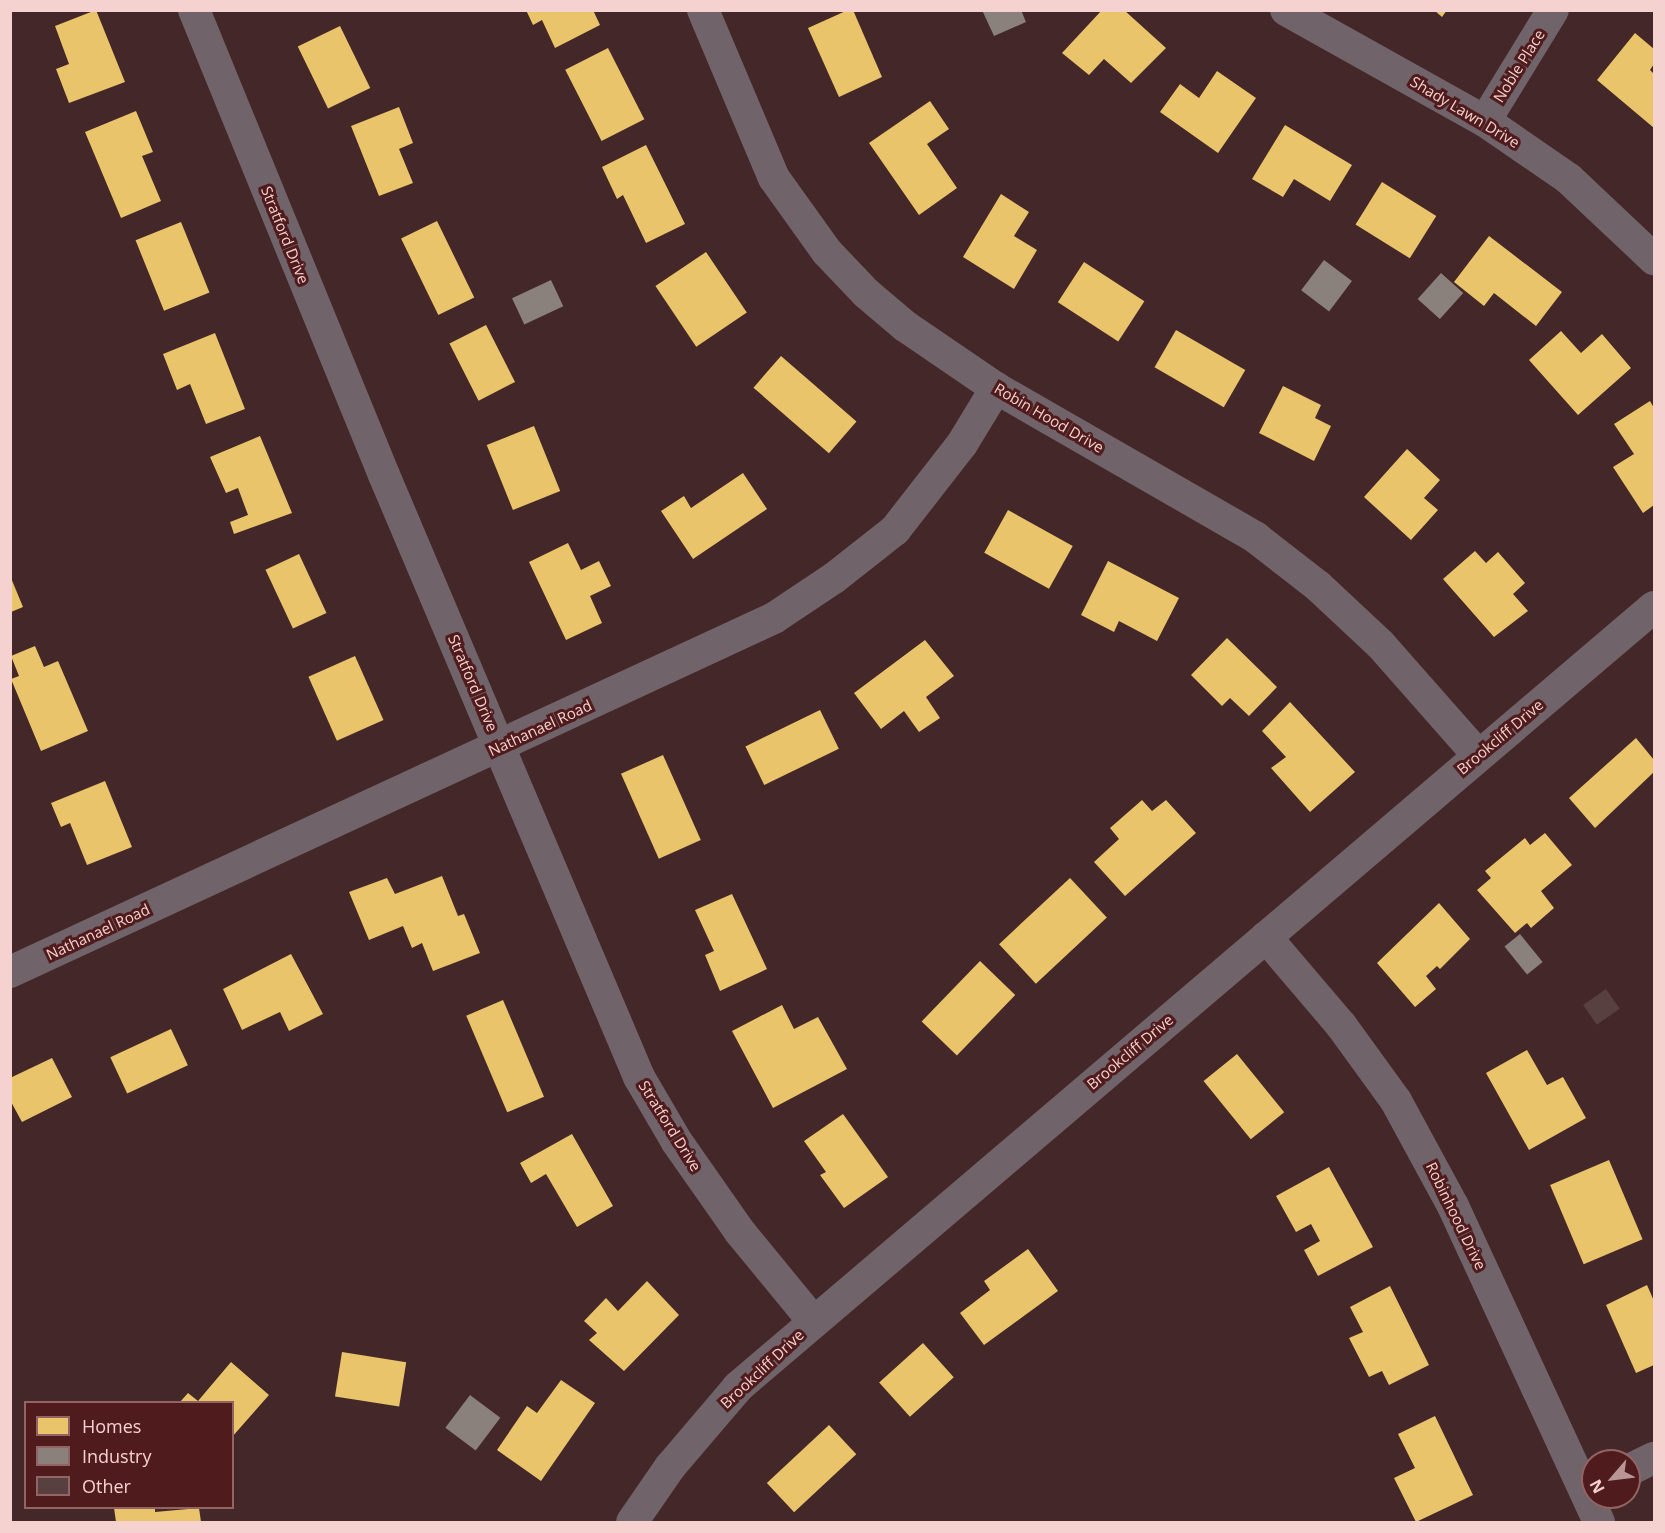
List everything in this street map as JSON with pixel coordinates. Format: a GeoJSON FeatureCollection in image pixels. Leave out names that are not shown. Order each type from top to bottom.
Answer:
{"type":"FeatureCollection","features":[{"type":"Feature","properties":{"kind":"street","name":"Stratford Drive"},"geometry":{"type":"LineString","coordinates":[[194,10],[639,1077],[677,1142],[740,1232],[813,1321]]}},
{"type":"Feature","properties":{"kind":"street","name":"Robin Hood Drive"},"geometry":{"type":"LineString","coordinates":[[703,10],[774,178],[827,252],[905,326],[996,388],[1255,537],[1318,586],[1381,645],[1478,755]]}},
{"type":"Feature","properties":{"kind":"street","name":"Shady Lawn Drive"},"geometry":{"type":"LineString","coordinates":[[1286,10],[1485,121],[1569,179],[1654,259]]}},
{"type":"Feature","properties":{"kind":"street","name":"Noble Place"},"geometry":{"type":"LineString","coordinates":[[1485,121],[1553,10]]}},
{"type":"Feature","properties":{"kind":"street","name":"Nathanael Road"},"geometry":{"type":"LineString","coordinates":[[10,972],[500,747],[774,618],[834,578],[895,530],[962,444],[996,388]]}},
{"type":"Feature","properties":{"kind":"street","name":"Brookcliff Drive"},"geometry":{"type":"LineString","coordinates":[[632,1522],[670,1467],[738,1387],[1654,607]]}},
{"type":"Feature","properties":{"kind":"street","name":"Robinhood Drive"},"geometry":{"type":"LineString","coordinates":[[1266,937],[1341,1025],[1396,1101],[1453,1206],[1581,1471]]}},
{"type":"Feature","properties":{"kind":"building: Homes"},"geometry":{"type":"Polygon","coordinates":[[[96,10],[125,82],[69,103],[56,69],[69,64],[55,26],[96,10]]]}},
{"type":"Feature","properties":{"kind":"building: Homes"},"geometry":{"type":"Polygon","coordinates":[[[526,10],[593,10],[600,25],[555,48],[542,20],[533,25],[526,10]]]}},
{"type":"Feature","properties":{"kind":"building: Homes"},"geometry":{"type":"Polygon","coordinates":[[[848,10],[853,10],[882,77],[839,97],[808,28],[848,10]]]}},
{"type":"Feature","properties":{"kind":"building: Homes"},"geometry":{"type":"Polygon","coordinates":[[[1102,10],[1124,10],[1166,48],[1131,83],[1104,59],[1089,75],[1062,53],[1102,10]]]}},
{"type":"Feature","properties":{"kind":"building: Homes"},"geometry":{"type":"Polygon","coordinates":[[[1434,10],[1447,10],[1442,17],[1434,10]]]}},
{"type":"Feature","properties":{"kind":"building: Homes"},"geometry":{"type":"Polygon","coordinates":[[[340,26],[370,88],[328,109],[298,47],[340,26]]]}},
{"type":"Feature","properties":{"kind":"building: Homes"},"geometry":{"type":"Polygon","coordinates":[[[1635,33],[1654,49],[1654,64],[1650,70],[1654,74],[1654,128],[1597,80],[1635,33]]]}},
{"type":"Feature","properties":{"kind":"building: Homes"},"geometry":{"type":"Polygon","coordinates":[[[608,48],[644,119],[602,141],[565,70],[608,48]]]}},
{"type":"Feature","properties":{"kind":"building: Homes"},"geometry":{"type":"Polygon","coordinates":[[[1217,71],[1256,98],[1218,153],[1160,112],[1180,84],[1199,98],[1217,71]]]}},
{"type":"Feature","properties":{"kind":"building: Homes"},"geometry":{"type":"Polygon","coordinates":[[[930,101],[949,129],[927,144],[957,188],[919,215],[869,143],[930,101]]]}},
{"type":"Feature","properties":{"kind":"building: Homes"},"geometry":{"type":"Polygon","coordinates":[[[399,107],[413,143],[399,149],[413,183],[379,196],[351,126],[399,107]]]}},
{"type":"Feature","properties":{"kind":"building: Homes"},"geometry":{"type":"Polygon","coordinates":[[[136,111],[153,152],[142,156],[161,201],[121,218],[85,132],[136,111]]]}},
{"type":"Feature","properties":{"kind":"building: Homes"},"geometry":{"type":"Polygon","coordinates":[[[1285,125],[1352,165],[1330,201],[1294,179],[1283,197],[1252,179],[1285,125]]]}},
{"type":"Feature","properties":{"kind":"building: Homes"},"geometry":{"type":"Polygon","coordinates":[[[646,145],[685,224],[646,243],[623,195],[617,199],[602,167],[646,145]]]}},
{"type":"Feature","properties":{"kind":"building: Homes"},"geometry":{"type":"Polygon","coordinates":[[[1382,182],[1436,216],[1410,258],[1356,224],[1382,182]]]}},
{"type":"Feature","properties":{"kind":"building: Homes"},"geometry":{"type":"Polygon","coordinates":[[[1001,194],[1029,212],[1014,236],[1037,250],[1014,289],[963,257],[1001,194]]]}},
{"type":"Feature","properties":{"kind":"building: Homes"},"geometry":{"type":"Polygon","coordinates":[[[437,221],[474,297],[438,315],[401,239],[437,221]]]}},
{"type":"Feature","properties":{"kind":"building: Homes"},"geometry":{"type":"Polygon","coordinates":[[[181,222],[209,292],[164,311],[136,240],[181,222]]]}},
{"type":"Feature","properties":{"kind":"building: Homes"},"geometry":{"type":"Polygon","coordinates":[[[1489,236],[1562,292],[1536,326],[1494,293],[1484,306],[1454,282],[1489,236]]]}},
{"type":"Feature","properties":{"kind":"building: Homes"},"geometry":{"type":"Polygon","coordinates":[[[706,252],[747,313],[696,347],[655,286],[706,252]]]}},
{"type":"Feature","properties":{"kind":"building: Homes"},"geometry":{"type":"Polygon","coordinates":[[[1084,262],[1144,301],[1118,341],[1058,302],[1084,262]]]}},
{"type":"Feature","properties":{"kind":"building: Homes"},"geometry":{"type":"Polygon","coordinates":[[[486,325],[515,382],[479,401],[449,344],[486,325]]]}},
{"type":"Feature","properties":{"kind":"building: Homes"},"geometry":{"type":"Polygon","coordinates":[[[1176,330],[1245,370],[1224,407],[1154,367],[1176,330]]]}},
{"type":"Feature","properties":{"kind":"building: Homes"},"geometry":{"type":"Polygon","coordinates":[[[1561,331],[1581,353],[1602,334],[1631,368],[1578,415],[1529,360],[1561,331]]]}},
{"type":"Feature","properties":{"kind":"building: Homes"},"geometry":{"type":"Polygon","coordinates":[[[215,333],[245,409],[206,424],[190,384],[177,390],[163,354],[215,333]]]}},
{"type":"Feature","properties":{"kind":"building: Homes"},"geometry":{"type":"Polygon","coordinates":[[[781,356],[856,422],[829,453],[753,388],[781,356]]]}},
{"type":"Feature","properties":{"kind":"building: Homes"},"geometry":{"type":"Polygon","coordinates":[[[1283,386],[1321,405],[1315,418],[1331,426],[1314,461],[1259,433],[1283,386]]]}},
{"type":"Feature","properties":{"kind":"building: Homes"},"geometry":{"type":"Polygon","coordinates":[[[1650,401],[1654,408],[1654,505],[1643,513],[1613,467],[1634,454],[1614,424],[1650,401]]]}},
{"type":"Feature","properties":{"kind":"building: Homes"},"geometry":{"type":"Polygon","coordinates":[[[534,426],[560,491],[513,510],[487,445],[534,426]]]}},
{"type":"Feature","properties":{"kind":"building: Homes"},"geometry":{"type":"Polygon","coordinates":[[[260,436],[292,513],[234,534],[230,522],[248,515],[238,488],[226,493],[210,457],[260,436]]]}},
{"type":"Feature","properties":{"kind":"building: Homes"},"geometry":{"type":"Polygon","coordinates":[[[1407,449],[1440,480],[1424,498],[1438,510],[1411,540],[1364,497],[1407,449]]]}},
{"type":"Feature","properties":{"kind":"building: Homes"},"geometry":{"type":"Polygon","coordinates":[[[743,473],[767,509],[693,559],[661,511],[684,496],[691,508],[743,473]]]}},
{"type":"Feature","properties":{"kind":"building: Homes"},"geometry":{"type":"Polygon","coordinates":[[[1008,510],[1073,546],[1049,589],[984,553],[1008,510]]]}},
{"type":"Feature","properties":{"kind":"building: Homes"},"geometry":{"type":"Polygon","coordinates":[[[568,543],[581,570],[599,561],[611,586],[590,596],[602,623],[566,640],[529,562],[568,543]]]}},
{"type":"Feature","properties":{"kind":"building: Homes"},"geometry":{"type":"Polygon","coordinates":[[[1475,551],[1486,563],[1498,552],[1525,583],[1513,594],[1528,611],[1494,637],[1443,579],[1475,551]]]}},
{"type":"Feature","properties":{"kind":"building: Homes"},"geometry":{"type":"Polygon","coordinates":[[[299,554],[326,613],[293,629],[265,570],[299,554]]]}},
{"type":"Feature","properties":{"kind":"building: Homes"},"geometry":{"type":"Polygon","coordinates":[[[1108,561],[1179,598],[1157,641],[1119,621],[1114,632],[1081,615],[1108,561]]]}},
{"type":"Feature","properties":{"kind":"building: Homes"},"geometry":{"type":"Polygon","coordinates":[[[11,578],[23,607],[11,612],[11,578]]]}},
{"type":"Feature","properties":{"kind":"building: Homes"},"geometry":{"type":"Polygon","coordinates":[[[1227,638],[1277,687],[1249,716],[1230,698],[1222,706],[1191,675],[1227,638]]]}},
{"type":"Feature","properties":{"kind":"building: Homes"},"geometry":{"type":"Polygon","coordinates":[[[925,640],[954,676],[926,697],[940,718],[919,732],[904,711],[881,729],[854,693],[925,640]]]}},
{"type":"Feature","properties":{"kind":"building: Homes"},"geometry":{"type":"Polygon","coordinates":[[[35,646],[44,667],[58,661],[88,731],[41,751],[11,679],[19,676],[11,656],[35,646]]]}},
{"type":"Feature","properties":{"kind":"building: Homes"},"geometry":{"type":"Polygon","coordinates":[[[355,656],[383,720],[337,741],[308,677],[355,656]]]}},
{"type":"Feature","properties":{"kind":"building: Homes"},"geometry":{"type":"Polygon","coordinates":[[[1290,702],[1355,772],[1310,812],[1271,768],[1286,757],[1262,731],[1290,702]]]}},
{"type":"Feature","properties":{"kind":"building: Homes"},"geometry":{"type":"Polygon","coordinates":[[[820,710],[839,749],[764,785],[745,746],[820,710]]]}},
{"type":"Feature","properties":{"kind":"building: Homes"},"geometry":{"type":"Polygon","coordinates":[[[1636,738],[1654,760],[1654,772],[1595,828],[1569,798],[1636,738]]]}},
{"type":"Feature","properties":{"kind":"building: Homes"},"geometry":{"type":"Polygon","coordinates":[[[663,755],[701,840],[659,859],[621,774],[663,755]]]}},
{"type":"Feature","properties":{"kind":"building: Homes"},"geometry":{"type":"Polygon","coordinates":[[[105,781],[132,847],[87,865],[70,823],[61,827],[51,803],[105,781]]]}},
{"type":"Feature","properties":{"kind":"building: Homes"},"geometry":{"type":"Polygon","coordinates":[[[1142,800],[1152,811],[1166,800],[1196,833],[1125,896],[1094,862],[1119,839],[1110,828],[1142,800]]]}},
{"type":"Feature","properties":{"kind":"building: Homes"},"geometry":{"type":"Polygon","coordinates":[[[1545,833],[1572,865],[1541,891],[1554,908],[1531,928],[1527,923],[1515,933],[1477,890],[1491,878],[1485,871],[1525,838],[1530,845],[1545,833]]]}},
{"type":"Feature","properties":{"kind":"building: Homes"},"geometry":{"type":"Polygon","coordinates":[[[442,876],[458,916],[464,914],[480,953],[433,971],[422,943],[412,948],[403,926],[369,940],[349,892],[387,878],[395,894],[442,876]]]}},
{"type":"Feature","properties":{"kind":"building: Homes"},"geometry":{"type":"Polygon","coordinates":[[[1070,878],[1107,917],[1036,984],[999,944],[1070,878]]]}},
{"type":"Feature","properties":{"kind":"building: Homes"},"geometry":{"type":"Polygon","coordinates":[[[732,894],[767,969],[720,991],[705,955],[714,951],[695,910],[732,894]]]}},
{"type":"Feature","properties":{"kind":"building: Homes"},"geometry":{"type":"Polygon","coordinates":[[[1439,903],[1470,939],[1440,969],[1437,966],[1426,976],[1436,989],[1415,1007],[1377,963],[1439,903]]]}},
{"type":"Feature","properties":{"kind":"building: Homes"},"geometry":{"type":"Polygon","coordinates":[[[291,954],[323,1014],[289,1031],[280,1012],[242,1030],[223,989],[291,954]]]}},
{"type":"Feature","properties":{"kind":"building: Homes"},"geometry":{"type":"Polygon","coordinates":[[[980,961],[1015,995],[957,1055],[922,1021],[980,961]]]}},
{"type":"Feature","properties":{"kind":"building: Homes"},"geometry":{"type":"Polygon","coordinates":[[[503,1000],[544,1097],[507,1112],[466,1016],[503,1000]]]}},
{"type":"Feature","properties":{"kind":"building: Homes"},"geometry":{"type":"Polygon","coordinates":[[[782,1005],[794,1029],[818,1017],[847,1069],[773,1108],[732,1031],[782,1005]]]}},
{"type":"Feature","properties":{"kind":"building: Homes"},"geometry":{"type":"Polygon","coordinates":[[[171,1029],[188,1065],[127,1094],[110,1057],[171,1029]]]}},
{"type":"Feature","properties":{"kind":"building: Homes"},"geometry":{"type":"Polygon","coordinates":[[[1527,1050],[1547,1085],[1563,1077],[1586,1118],[1529,1150],[1486,1073],[1527,1050]]]}},
{"type":"Feature","properties":{"kind":"building: Homes"},"geometry":{"type":"Polygon","coordinates":[[[1237,1054],[1284,1112],[1251,1139],[1204,1081],[1237,1054]]]}},
{"type":"Feature","properties":{"kind":"building: Homes"},"geometry":{"type":"Polygon","coordinates":[[[52,1058],[72,1097],[22,1122],[10,1100],[10,1078],[52,1058]]]}},
{"type":"Feature","properties":{"kind":"building: Homes"},"geometry":{"type":"Polygon","coordinates":[[[843,1114],[888,1177],[844,1208],[820,1175],[826,1172],[804,1141],[843,1114]]]}},
{"type":"Feature","properties":{"kind":"building: Homes"},"geometry":{"type":"Polygon","coordinates":[[[572,1134],[613,1206],[577,1227],[546,1174],[531,1183],[520,1163],[572,1134]]]}},
{"type":"Feature","properties":{"kind":"building: Homes"},"geometry":{"type":"Polygon","coordinates":[[[1609,1160],[1643,1239],[1584,1264],[1550,1185],[1609,1160]]]}},
{"type":"Feature","properties":{"kind":"building: Homes"},"geometry":{"type":"Polygon","coordinates":[[[1329,1167],[1373,1247],[1318,1276],[1304,1250],[1320,1241],[1311,1224],[1296,1232],[1276,1196],[1329,1167]]]}},
{"type":"Feature","properties":{"kind":"building: Homes"},"geometry":{"type":"Polygon","coordinates":[[[1028,1249],[1058,1291],[984,1345],[960,1313],[990,1290],[984,1281],[1028,1249]]]}},
{"type":"Feature","properties":{"kind":"building: Homes"},"geometry":{"type":"Polygon","coordinates":[[[647,1281],[679,1315],[624,1371],[589,1340],[597,1333],[584,1321],[606,1298],[618,1311],[647,1281]]]}},
{"type":"Feature","properties":{"kind":"building: Homes"},"geometry":{"type":"Polygon","coordinates":[[[1647,1285],[1654,1301],[1654,1365],[1636,1373],[1606,1305],[1647,1285]]]}},
{"type":"Feature","properties":{"kind":"building: Homes"},"geometry":{"type":"Polygon","coordinates":[[[1390,1286],[1429,1365],[1389,1385],[1382,1371],[1369,1377],[1349,1338],[1363,1332],[1350,1307],[1390,1286]]]}},
{"type":"Feature","properties":{"kind":"building: Homes"},"geometry":{"type":"Polygon","coordinates":[[[923,1343],[954,1377],[910,1417],[879,1382],[923,1343]]]}},
{"type":"Feature","properties":{"kind":"building: Homes"},"geometry":{"type":"Polygon","coordinates":[[[342,1352],[406,1362],[399,1407],[335,1396],[342,1352]]]}},
{"type":"Feature","properties":{"kind":"building: Homes"},"geometry":{"type":"Polygon","coordinates":[[[231,1362],[269,1395],[234,1435],[234,1401],[198,1401],[231,1362]]]}},
{"type":"Feature","properties":{"kind":"building: Homes"},"geometry":{"type":"Polygon","coordinates":[[[561,1380],[595,1403],[541,1481],[497,1450],[527,1406],[537,1413],[561,1380]]]}},
{"type":"Feature","properties":{"kind":"building: Homes"},"geometry":{"type":"Polygon","coordinates":[[[188,1393],[198,1401],[181,1401],[188,1393]]]}},
{"type":"Feature","properties":{"kind":"building: Homes"},"geometry":{"type":"Polygon","coordinates":[[[1435,1416],[1473,1495],[1416,1522],[1394,1478],[1415,1468],[1398,1434],[1435,1416]]]}},
{"type":"Feature","properties":{"kind":"building: Homes"},"geometry":{"type":"Polygon","coordinates":[[[829,1425],[856,1454],[794,1512],[767,1483],[829,1425]]]}},
{"type":"Feature","properties":{"kind":"building: Homes"},"geometry":{"type":"Polygon","coordinates":[[[114,1509],[155,1509],[155,1512],[199,1509],[201,1522],[116,1522],[114,1509]]]}},
{"type":"Feature","properties":{"kind":"building: Industry"},"geometry":{"type":"Polygon","coordinates":[[[982,10],[1021,10],[1026,22],[994,36],[982,10]]]}},
{"type":"Feature","properties":{"kind":"building: Industry"},"geometry":{"type":"Polygon","coordinates":[[[1324,260],[1352,281],[1329,311],[1301,290],[1324,260]]]}},
{"type":"Feature","properties":{"kind":"building: Industry"},"geometry":{"type":"Polygon","coordinates":[[[1441,273],[1463,293],[1440,319],[1418,299],[1441,273]]]}},
{"type":"Feature","properties":{"kind":"building: Industry"},"geometry":{"type":"Polygon","coordinates":[[[551,280],[563,306],[524,324],[512,298],[551,280]]]}},
{"type":"Feature","properties":{"kind":"building: Industry"},"geometry":{"type":"Polygon","coordinates":[[[1520,934],[1543,962],[1527,975],[1504,947],[1520,934]]]}},
{"type":"Feature","properties":{"kind":"building: Industry"},"geometry":{"type":"Polygon","coordinates":[[[470,1395],[500,1418],[476,1451],[445,1428],[470,1395]]]}},
{"type":"Feature","properties":{"kind":"building: Other"},"geometry":{"type":"Polygon","coordinates":[[[1606,989],[1620,1009],[1597,1025],[1583,1005],[1606,989]]]}}]}
